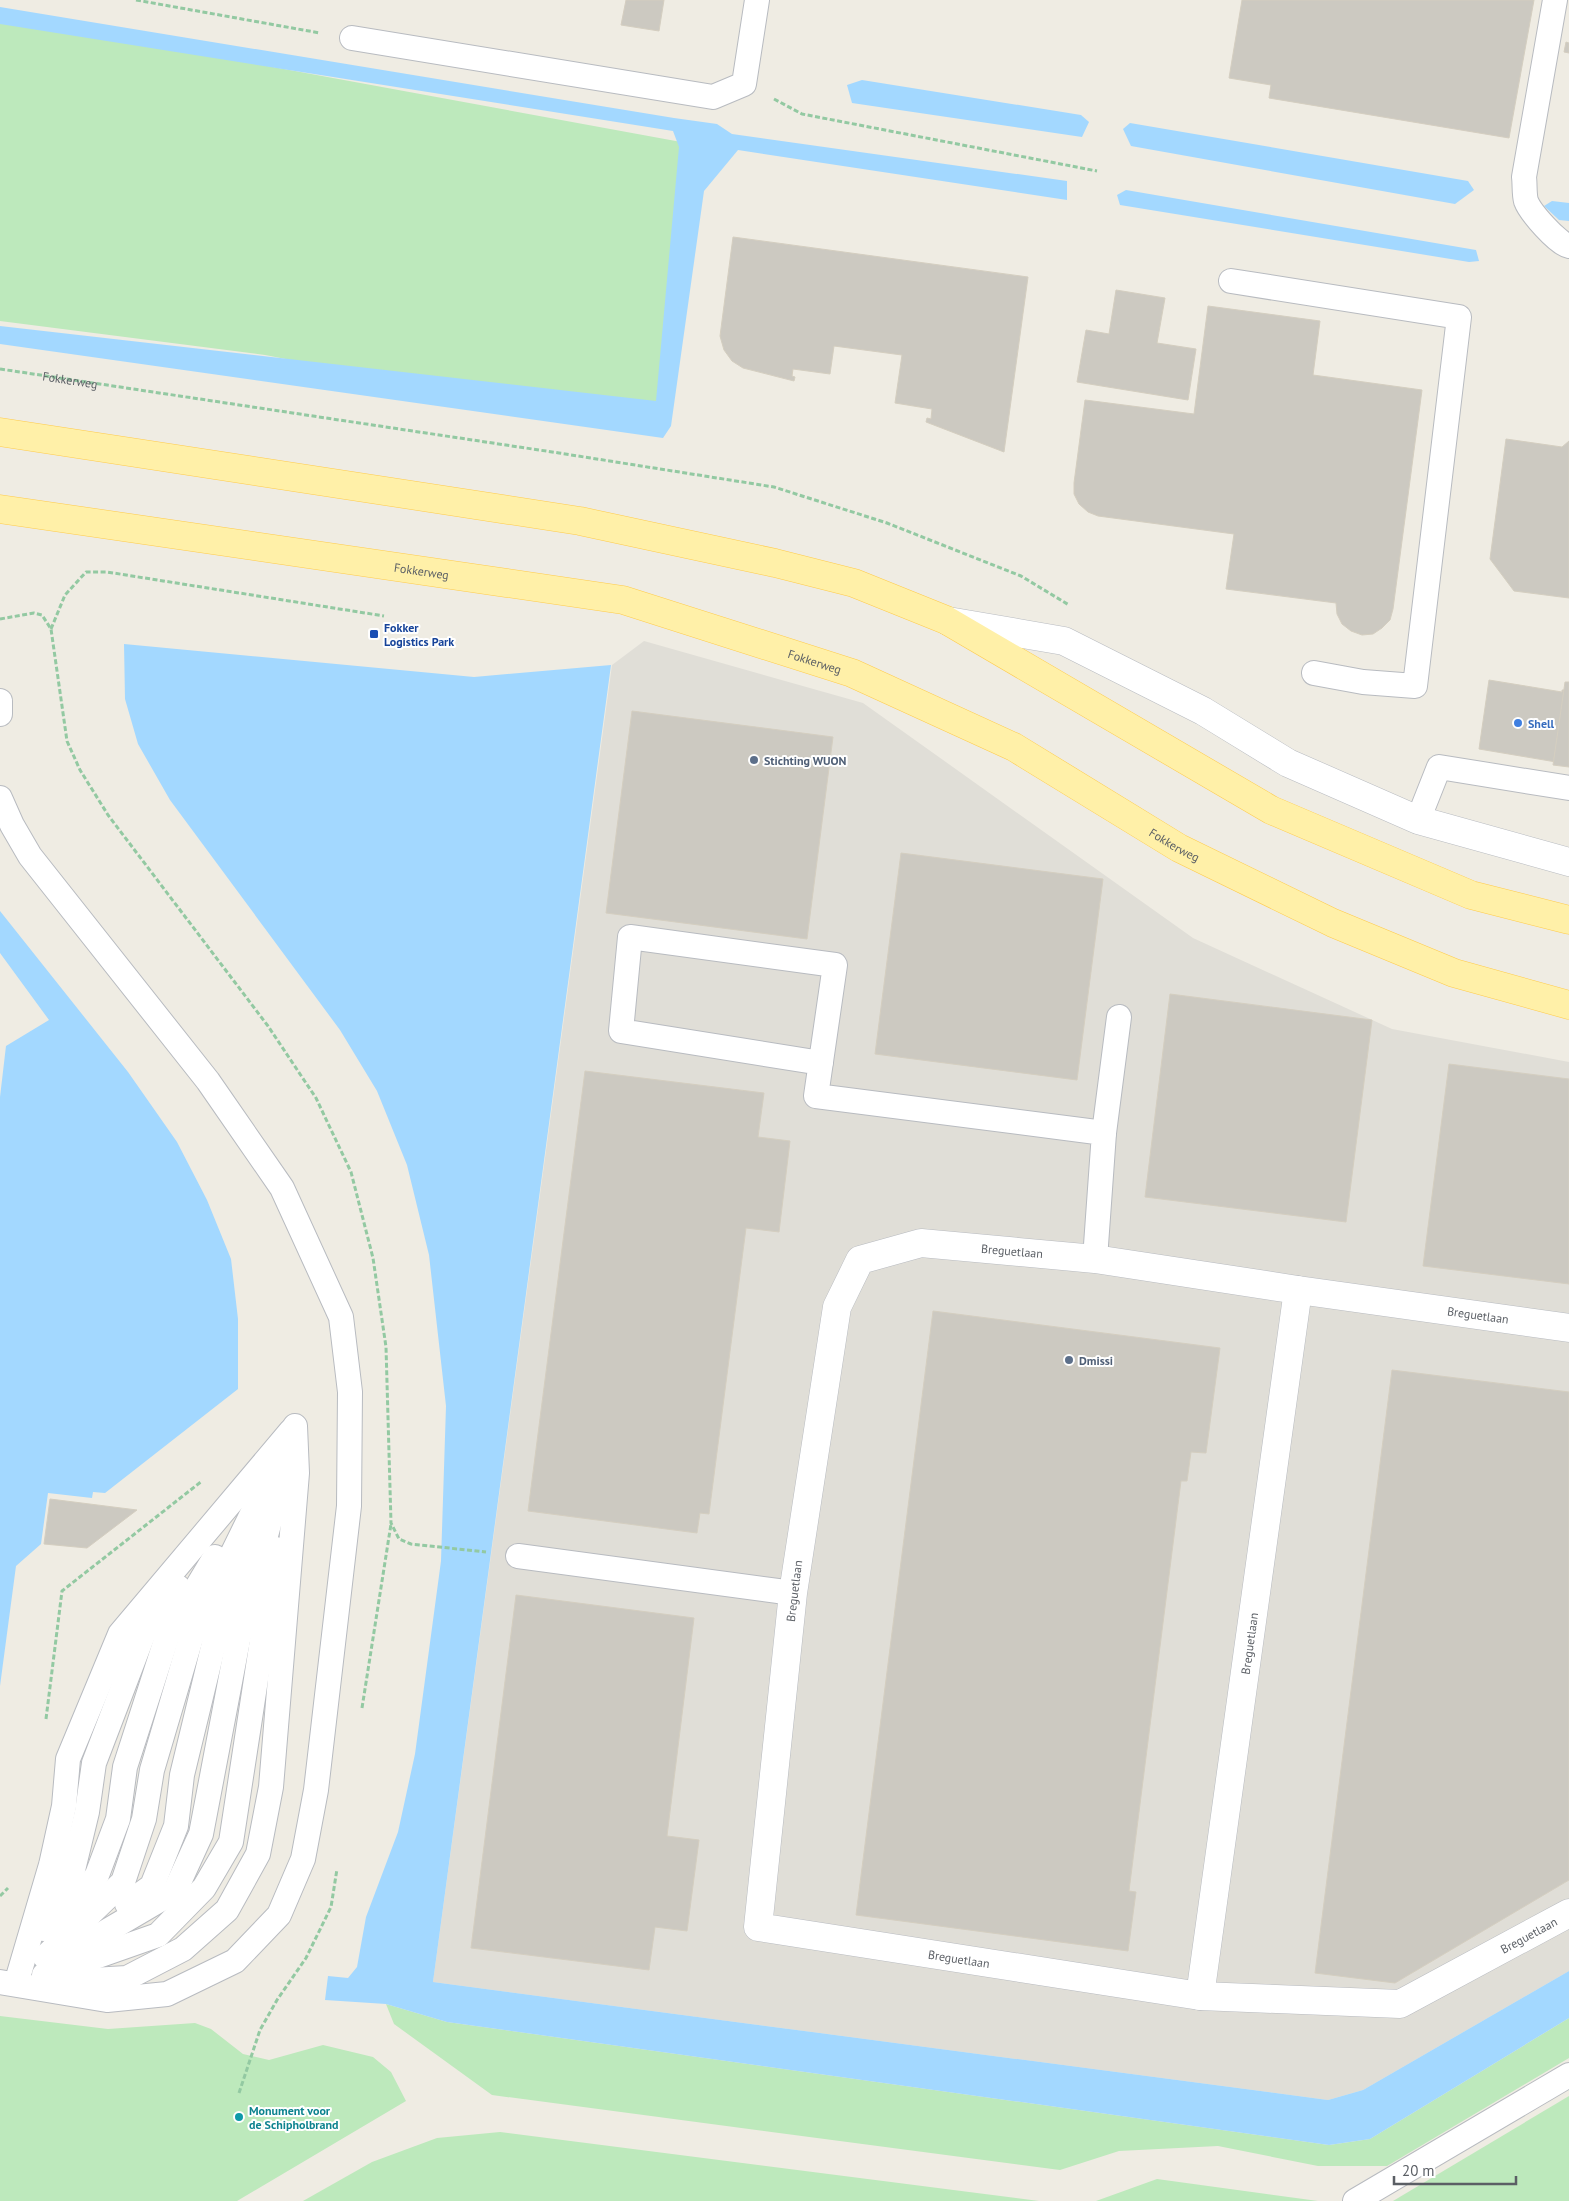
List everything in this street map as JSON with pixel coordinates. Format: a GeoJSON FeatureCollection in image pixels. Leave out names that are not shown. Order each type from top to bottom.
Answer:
{"type":"FeatureCollection","features":[{"type":"Feature","properties":{"kind":"main road"},"geometry":{"type":"LineString","coordinates":[[0,432],[580,522],[775,563],[854,583],[946,620],[1271,810],[1471,895],[1569,920]]}},
{"type":"Feature","properties":{"kind":"main road","name":"Fokkerweg"},"geometry":{"type":"LineString","coordinates":[[0,509],[624,600],[852,673],[1014,747],[1179,848],[1333,923],[1454,973],[1569,1005]]}},
{"type":"Feature","properties":{"kind":"street"},"geometry":{"type":"LineString","coordinates":[[946,620],[1064,641],[1203,711],[1288,763],[1418,820],[1569,862]]}},
{"type":"Feature","properties":{"kind":"street","name":"Breguetlaan"},"geometry":{"type":"LineString","coordinates":[[1569,1328],[1095,1259],[921,1243],[860,1260],[837,1307],[793,1593],[758,1926],[1200,1996],[1400,2004],[1569,1913]]}},
{"type":"Feature","properties":{"kind":"street","name":"Breguetlaan"},"geometry":{"type":"LineString","coordinates":[[1200,1996],[1298,1290]]}},
{"type":"Feature","properties":{"kind":"lane"},"geometry":{"type":"LineString","coordinates":[[352,38],[713,97],[744,84],[757,0]]}},
{"type":"Feature","properties":{"kind":"lane"},"geometry":{"type":"LineString","coordinates":[[1555,0],[1524,177],[1526,202],[1544,226],[1564,245],[1569,246]]}},
{"type":"Feature","properties":{"kind":"lane"},"geometry":{"type":"LineString","coordinates":[[1231,281],[1459,317],[1415,686],[1363,682],[1314,674]]}},
{"type":"Feature","properties":{"kind":"lane"},"geometry":{"type":"LineString","coordinates":[[0,701],[0,714]]}},
{"type":"Feature","properties":{"kind":"lane"},"geometry":{"type":"LineString","coordinates":[[1418,820],[1439,767],[1569,788]]}},
{"type":"Feature","properties":{"kind":"lane"},"geometry":{"type":"LineString","coordinates":[[0,798],[12,825],[30,856],[208,1081],[282,1188],[341,1317],[350,1392],[349,1506],[316,1790],[303,1859],[279,1915],[235,1961],[167,1994],[108,2000],[8,1983]]}},
{"type":"Feature","properties":{"kind":"lane"},"geometry":{"type":"LineString","coordinates":[[821,1063],[621,1031],[630,938],[836,964],[821,1063],[816,1096],[1104,1133]]}},
{"type":"Feature","properties":{"kind":"lane"},"geometry":{"type":"LineString","coordinates":[[1095,1259],[1104,1133],[1119,1018]]}},
{"type":"Feature","properties":{"kind":"lane"},"geometry":{"type":"LineString","coordinates":[[8,1983],[59,1831],[64,1806],[68,1759],[120,1634],[295,1426]]}},
{"type":"Feature","properties":{"kind":"lane"},"geometry":{"type":"LineString","coordinates":[[8,1983],[96,1875],[118,1818],[125,1767],[167,1636],[295,1426]]}},
{"type":"Feature","properties":{"kind":"lane"},"geometry":{"type":"LineString","coordinates":[[8,1983],[152,1886],[176,1826],[182,1775],[215,1639],[295,1426]]}},
{"type":"Feature","properties":{"kind":"lane"},"geometry":{"type":"LineString","coordinates":[[8,1983],[158,1935],[204,1888],[231,1842],[295,1426]]}},
{"type":"Feature","properties":{"kind":"lane"},"geometry":{"type":"LineString","coordinates":[[8,1983],[127,1978],[183,1949],[227,1910],[258,1854],[272,1777],[296,1473],[295,1426]]}},
{"type":"Feature","properties":{"kind":"lane"},"geometry":{"type":"LineString","coordinates":[[518,1556],[793,1593]]}},
{"type":"Feature","properties":{"kind":"lane"},"geometry":{"type":"LineString","coordinates":[[1355,2201],[1569,2075]]}},
{"type":"Feature","properties":{"kind":"path"},"geometry":{"type":"LineString","coordinates":[[136,0],[352,38]]}},
{"type":"Feature","properties":{"kind":"path"},"geometry":{"type":"LineString","coordinates":[[744,84],[802,114],[1097,171]]}},
{"type":"Feature","properties":{"kind":"path","name":"Fokkerweg"},"geometry":{"type":"LineString","coordinates":[[0,369],[559,452],[774,487],[887,523],[1021,576],[1072,606]]}},
{"type":"Feature","properties":{"kind":"path"},"geometry":{"type":"LineString","coordinates":[[51,629],[65,595],[86,572],[107,572],[384,616]]}},
{"type":"Feature","properties":{"kind":"path"},"geometry":{"type":"LineString","coordinates":[[0,619],[34,613],[42,615],[51,629],[67,741],[80,770],[108,815],[268,1026],[316,1098],[351,1172],[373,1258],[386,1347],[391,1524],[399,1539],[411,1544],[518,1556]]}},
{"type":"Feature","properties":{"kind":"path"},"geometry":{"type":"LineString","coordinates":[[239,2093],[260,2030]]}},
{"type":"Feature","properties":{"kind":"shaded area"},"geometry":{"type":"Polygon","coordinates":[[[644,641],[863,703],[1193,938],[1392,1029],[1569,1062],[1569,1971],[1363,2090],[1328,2100],[433,1982],[612,665],[644,641]]]}},
{"type":"Feature","properties":{"kind":"green space"},"geometry":{"type":"Polygon","coordinates":[[[0,17],[692,144],[657,430],[265,355],[0,321],[0,17]]]}},
{"type":"Feature","properties":{"kind":"green space"},"geometry":{"type":"Polygon","coordinates":[[[386,2004],[447,2022],[1329,2145],[1370,2139],[1569,2018],[1569,2058],[1387,2166],[1318,2166],[1218,2146],[1119,2151],[1060,2170],[492,2095],[394,2024],[386,2004]]]}},
{"type":"Feature","properties":{"kind":"green space"},"geometry":{"type":"Polygon","coordinates":[[[0,2016],[108,2029],[195,2023],[211,2029],[243,2054],[269,2060],[323,2045],[373,2057],[391,2072],[406,2101],[237,2201],[0,2201],[0,2016]]]}},
{"type":"Feature","properties":{"kind":"green space"},"geometry":{"type":"Polygon","coordinates":[[[1569,2096],[1569,2201],[1393,2201],[1569,2096]]]}},
{"type":"Feature","properties":{"kind":"green space"},"geometry":{"type":"Polygon","coordinates":[[[500,2132],[1039,2201],[303,2201],[372,2162],[437,2138],[500,2132]]]}},
{"type":"Feature","properties":{"kind":"green space"},"geometry":{"type":"Polygon","coordinates":[[[1157,2179],[1318,2201],[1096,2201],[1157,2179]]]}},
{"type":"Feature","properties":{"kind":"water"},"geometry":{"type":"Polygon","coordinates":[[[0,7],[717,124],[732,134],[1067,181],[1067,200],[738,150],[704,191],[671,426],[663,438],[0,344],[0,326],[656,401],[679,147],[673,131],[0,24],[0,7]]]}},
{"type":"Feature","properties":{"kind":"water"},"geometry":{"type":"Polygon","coordinates":[[[862,80],[1081,115],[1089,122],[1082,137],[852,103],[847,85],[862,80]]]}},
{"type":"Feature","properties":{"kind":"water"},"geometry":{"type":"Polygon","coordinates":[[[1130,123],[1468,181],[1474,190],[1455,204],[1131,146],[1123,129],[1130,123]]]}},
{"type":"Feature","properties":{"kind":"water"},"geometry":{"type":"Polygon","coordinates":[[[1126,190],[1476,250],[1479,261],[1469,262],[1120,205],[1117,195],[1126,190]]]}},
{"type":"Feature","properties":{"kind":"water"},"geometry":{"type":"Polygon","coordinates":[[[1552,201],[1569,203],[1569,221],[1559,220],[1544,206],[1552,201]]]}},
{"type":"Feature","properties":{"kind":"water"},"geometry":{"type":"Polygon","coordinates":[[[124,644],[474,677],[611,665],[433,1982],[1328,2100],[1363,2090],[1569,1971],[1569,2018],[1370,2139],[1329,2145],[447,2022],[386,2004],[325,2000],[328,1976],[348,1978],[357,1967],[366,1917],[398,1832],[415,1754],[441,1561],[446,1406],[429,1255],[407,1165],[377,1091],[340,1030],[170,800],[138,744],[125,699],[124,644]]]}},
{"type":"Feature","properties":{"kind":"water"},"geometry":{"type":"Polygon","coordinates":[[[0,911],[128,1072],[177,1142],[207,1200],[231,1259],[238,1319],[238,1389],[105,1493],[93,1492],[92,1498],[48,1493],[41,1544],[16,1566],[0,1686],[0,1097],[6,1046],[49,1020],[0,953],[0,911]]]}},
{"type":"Feature","properties":{"kind":"building"},"geometry":{"type":"Polygon","coordinates":[[[626,0],[664,0],[659,31],[621,25],[626,0]]]}},
{"type":"Feature","properties":{"kind":"building"},"geometry":{"type":"Polygon","coordinates":[[[1242,0],[1534,0],[1509,138],[1269,98],[1271,85],[1229,78],[1242,0]]]}},
{"type":"Feature","properties":{"kind":"building"},"geometry":{"type":"Polygon","coordinates":[[[1566,42],[1569,43],[1569,53],[1564,52],[1566,42]]]}},
{"type":"Feature","properties":{"kind":"building"},"geometry":{"type":"Polygon","coordinates":[[[733,237],[1028,277],[1004,452],[926,422],[927,418],[931,419],[932,409],[895,403],[902,355],[834,346],[830,374],[793,369],[792,376],[795,377],[794,381],[743,368],[732,361],[724,350],[720,336],[733,237]]]}},
{"type":"Feature","properties":{"kind":"building"},"geometry":{"type":"Polygon","coordinates":[[[1116,290],[1165,298],[1157,343],[1196,349],[1188,400],[1077,382],[1086,330],[1109,334],[1116,290]]]}},
{"type":"Feature","properties":{"kind":"building"},"geometry":{"type":"Polygon","coordinates":[[[1208,306],[1320,321],[1313,375],[1422,390],[1393,609],[1390,620],[1373,634],[1362,635],[1351,631],[1342,624],[1337,614],[1336,603],[1226,589],[1234,534],[1098,516],[1088,512],[1079,504],[1074,494],[1074,483],[1085,400],[1194,414],[1208,306]]]}},
{"type":"Feature","properties":{"kind":"building"},"geometry":{"type":"Polygon","coordinates":[[[1506,439],[1562,447],[1569,441],[1569,598],[1514,591],[1490,559],[1506,439]]]}},
{"type":"Feature","properties":{"kind":"building"},"geometry":{"type":"Polygon","coordinates":[[[1489,680],[1562,692],[1562,690],[1566,690],[1554,759],[1556,759],[1556,762],[1479,749],[1489,680]]]}},
{"type":"Feature","properties":{"kind":"building"},"geometry":{"type":"Polygon","coordinates":[[[1565,682],[1569,682],[1569,767],[1553,765],[1565,682]]]}},
{"type":"Feature","properties":{"kind":"building"},"geometry":{"type":"Polygon","coordinates":[[[632,711],[833,737],[807,939],[606,913],[632,711]]]}},
{"type":"Feature","properties":{"kind":"building"},"geometry":{"type":"Polygon","coordinates":[[[901,853],[1103,879],[1077,1080],[875,1054],[901,853]]]}},
{"type":"Feature","properties":{"kind":"building"},"geometry":{"type":"Polygon","coordinates":[[[1170,994],[1372,1020],[1346,1222],[1145,1197],[1170,994]]]}},
{"type":"Feature","properties":{"kind":"building"},"geometry":{"type":"Polygon","coordinates":[[[1449,1064],[1569,1079],[1569,1284],[1423,1266],[1449,1064]]]}},
{"type":"Feature","properties":{"kind":"building"},"geometry":{"type":"Polygon","coordinates":[[[585,1071],[764,1093],[758,1137],[790,1141],[779,1232],[746,1228],[709,1514],[700,1513],[697,1533],[528,1511],[585,1071]]]}},
{"type":"Feature","properties":{"kind":"building"},"geometry":{"type":"Polygon","coordinates":[[[933,1311],[1220,1348],[1206,1453],[1191,1452],[1187,1481],[1181,1481],[1129,1891],[1136,1892],[1128,1951],[856,1915],[933,1311]]]}},
{"type":"Feature","properties":{"kind":"building"},"geometry":{"type":"Polygon","coordinates":[[[1392,1370],[1569,1392],[1569,1880],[1395,1983],[1315,1973],[1392,1370]]]}},
{"type":"Feature","properties":{"kind":"building"},"geometry":{"type":"Polygon","coordinates":[[[50,1499],[137,1510],[87,1548],[44,1544],[50,1499]]]}},
{"type":"Feature","properties":{"kind":"building"},"geometry":{"type":"Polygon","coordinates":[[[516,1595],[694,1618],[667,1836],[699,1840],[687,1931],[655,1927],[649,1970],[471,1948],[516,1595]]]}},
{"type":"Feature","properties":{"kind":"place","name":"Fokker Logistics Park"},"geometry":{"type":"Point","coordinates":[374,634]}},
{"type":"Feature","properties":{"kind":"place","name":"Shell"},"geometry":{"type":"Point","coordinates":[1518,723]}},
{"type":"Feature","properties":{"kind":"place","name":"Stichting WUON"},"geometry":{"type":"Point","coordinates":[754,760]}},
{"type":"Feature","properties":{"kind":"place","name":"Dmissi"},"geometry":{"type":"Point","coordinates":[1069,1360]}},
{"type":"Feature","properties":{"kind":"place","name":"Monument voor de Schipholbrand"},"geometry":{"type":"Point","coordinates":[239,2117]}}]}
